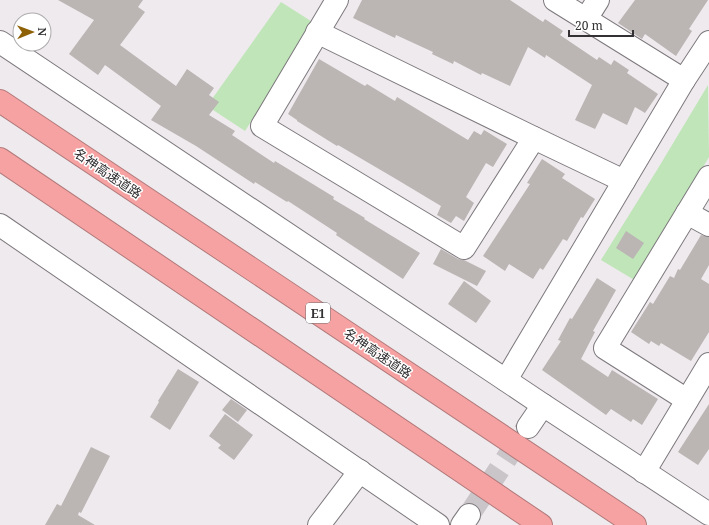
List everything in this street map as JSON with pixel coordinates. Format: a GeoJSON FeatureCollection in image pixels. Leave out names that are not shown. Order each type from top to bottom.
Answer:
{"type":"FeatureCollection","features":[{"type":"Feature","properties":{"kind":"highway","name":"名神高速道路"},"geometry":{"type":"LineString","coordinates":[[0,101],[635,525]]}},
{"type":"Feature","properties":{"kind":"highway"},"geometry":{"type":"LineString","coordinates":[[0,159],[541,525]]}},
{"type":"Feature","properties":{"kind":"street"},"geometry":{"type":"LineString","coordinates":[[337,0],[262,126],[464,248],[534,138]]}},
{"type":"Feature","properties":{"kind":"street"},"geometry":{"type":"LineString","coordinates":[[555,0],[586,19],[696,72]]}},
{"type":"Feature","properties":{"kind":"street"},"geometry":{"type":"LineString","coordinates":[[586,19],[598,0]]}},
{"type":"Feature","properties":{"kind":"street"},"geometry":{"type":"LineString","coordinates":[[318,32],[624,181]]}},
{"type":"Feature","properties":{"kind":"street"},"geometry":{"type":"LineString","coordinates":[[0,42],[543,405],[709,514]]}},
{"type":"Feature","properties":{"kind":"street"},"geometry":{"type":"LineString","coordinates":[[506,380],[624,181],[696,72],[709,42]]}},
{"type":"Feature","properties":{"kind":"street"},"geometry":{"type":"LineString","coordinates":[[687,400],[605,348],[709,177]]}},
{"type":"Feature","properties":{"kind":"street"},"geometry":{"type":"LineString","coordinates":[[687,213],[709,225]]}},
{"type":"Feature","properties":{"kind":"street"},"geometry":{"type":"LineString","coordinates":[[0,225],[438,525]]}},
{"type":"Feature","properties":{"kind":"street"},"geometry":{"type":"LineString","coordinates":[[644,472],[709,364]]}},
{"type":"Feature","properties":{"kind":"street"},"geometry":{"type":"LineString","coordinates":[[528,427],[543,405]]}},
{"type":"Feature","properties":{"kind":"street"},"geometry":{"type":"LineString","coordinates":[[319,525],[360,471]]}},
{"type":"Feature","properties":{"kind":"green space"},"geometry":{"type":"Polygon","coordinates":[[[281,2],[314,23],[245,131],[207,106],[281,2]]]}},
{"type":"Feature","properties":{"kind":"green space"},"geometry":{"type":"Polygon","coordinates":[[[708,85],[709,157],[636,281],[601,260],[708,85]]]}},
{"type":"Feature","properties":{"kind":"building"},"geometry":{"type":"Polygon","coordinates":[[[58,0],[143,0],[138,7],[145,12],[120,45],[176,86],[187,69],[214,88],[209,95],[219,102],[209,115],[235,131],[232,135],[274,163],[275,161],[334,197],[333,199],[420,253],[403,279],[288,201],[287,202],[255,182],[254,184],[196,146],[151,120],[161,106],[105,65],[98,75],[69,54],[94,20],[58,0]]]}},
{"type":"Feature","properties":{"kind":"building"},"geometry":{"type":"Polygon","coordinates":[[[362,0],[510,0],[543,22],[545,19],[563,31],[560,35],[597,60],[599,57],[611,65],[614,60],[629,70],[627,73],[658,94],[645,113],[635,107],[627,125],[603,113],[595,129],[575,120],[592,85],[546,55],[545,58],[528,47],[510,86],[482,73],[481,75],[454,61],[453,64],[432,54],[433,52],[396,35],[395,38],[353,18],[362,0]]]}},
{"type":"Feature","properties":{"kind":"building"},"geometry":{"type":"Polygon","coordinates":[[[635,0],[708,0],[689,29],[692,31],[676,56],[645,34],[642,39],[618,23],[635,0]]]}},
{"type":"Feature","properties":{"kind":"building"},"geometry":{"type":"Polygon","coordinates":[[[319,59],[365,86],[367,84],[395,101],[397,97],[468,140],[474,131],[481,135],[484,130],[507,144],[493,167],[486,163],[466,197],[474,203],[464,221],[456,216],[451,223],[437,215],[441,206],[338,145],[337,146],[288,114],[319,59]]]}},
{"type":"Feature","properties":{"kind":"building"},"geometry":{"type":"Polygon","coordinates":[[[542,159],[565,174],[562,178],[595,199],[583,218],[581,217],[567,241],[563,239],[543,270],[540,268],[533,279],[509,264],[505,271],[483,256],[530,184],[527,183],[542,159]]]}},
{"type":"Feature","properties":{"kind":"building"},"geometry":{"type":"Polygon","coordinates":[[[626,231],[644,243],[633,259],[616,248],[626,231]]]}},
{"type":"Feature","properties":{"kind":"building"},"geometry":{"type":"Polygon","coordinates":[[[701,235],[709,237],[709,265],[701,279],[709,284],[709,332],[691,361],[661,343],[659,346],[651,341],[649,344],[631,332],[650,302],[653,304],[670,276],[674,278],[678,269],[680,270],[701,235]]]}},
{"type":"Feature","properties":{"kind":"building"},"geometry":{"type":"Polygon","coordinates":[[[441,249],[458,259],[464,260],[486,271],[477,286],[433,264],[441,249]]]}},
{"type":"Feature","properties":{"kind":"building"},"geometry":{"type":"Polygon","coordinates":[[[597,278],[616,290],[593,331],[595,332],[581,359],[608,377],[612,370],[658,399],[642,425],[633,419],[631,422],[611,409],[606,415],[542,370],[561,341],[558,340],[570,318],[572,319],[597,278]]]}},
{"type":"Feature","properties":{"kind":"building"},"geometry":{"type":"Polygon","coordinates":[[[464,281],[491,301],[476,323],[448,304],[464,281]]]}},
{"type":"Feature","properties":{"kind":"building"},"geometry":{"type":"Polygon","coordinates":[[[178,369],[199,382],[170,430],[150,417],[178,369]]]}},
{"type":"Feature","properties":{"kind":"building"},"geometry":{"type":"Polygon","coordinates":[[[231,399],[247,410],[238,422],[222,410],[231,399]]]}},
{"type":"Feature","properties":{"kind":"building"},"geometry":{"type":"Polygon","coordinates":[[[709,404],[709,449],[698,465],[678,452],[709,404]]]}},
{"type":"Feature","properties":{"kind":"building"},"geometry":{"type":"Polygon","coordinates":[[[225,414],[253,435],[234,460],[218,448],[221,445],[209,436],[225,414]]]}},
{"type":"Feature","properties":{"kind":"building"},"geometry":{"type":"Polygon","coordinates":[[[91,447],[110,456],[81,513],[79,512],[78,515],[95,525],[45,525],[57,504],[61,506],[91,447]]]}},
{"type":"Feature","properties":{"kind":"tunnel"},"geometry":{"type":"LineString","coordinates":[[469,515],[526,429]]}}]}
